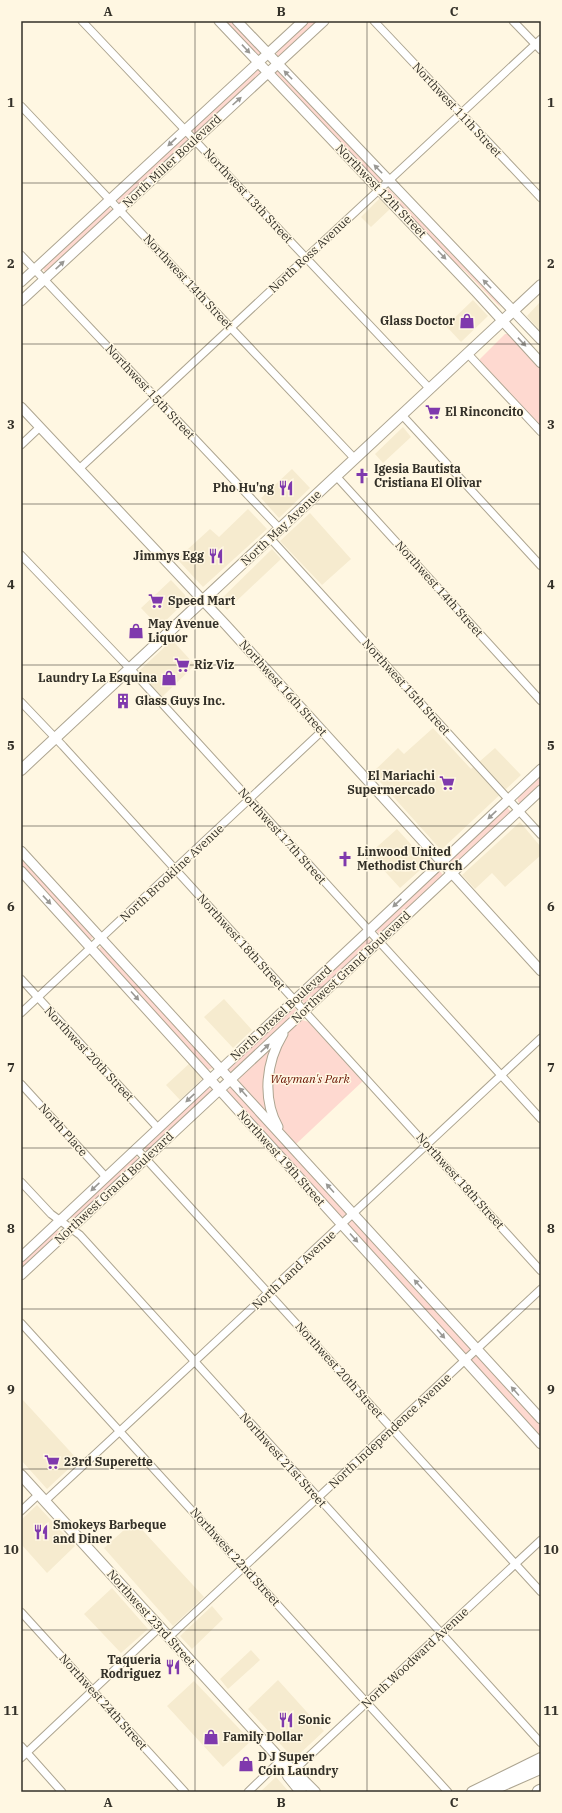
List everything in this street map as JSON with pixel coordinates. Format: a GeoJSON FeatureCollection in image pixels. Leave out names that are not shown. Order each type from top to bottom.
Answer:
{"type":"FeatureCollection","features":[{"type":"Feature","properties":{"kind":"highway"},"geometry":{"type":"LineString","coordinates":[[484,1792],[541,1767]]}},
{"type":"Feature","properties":{"kind":"main road","name":"North May Avenue"},"geometry":{"type":"LineString","coordinates":[[21,770],[541,285]]}},
{"type":"Feature","properties":{"kind":"main road","name":"Northwest 23rd Street"},"geometry":{"type":"LineString","coordinates":[[21,1475],[281,1760],[291,1773],[301,1792]]}},
{"type":"Feature","properties":{"kind":"main road"},"geometry":{"type":"LineString","coordinates":[[472,1792],[541,1758]]}},
{"type":"Feature","properties":{"kind":"main road","name":"Northwest 23rd Street"},"geometry":{"type":"LineString","coordinates":[[291,1773],[315,1792]]}},
{"type":"Feature","properties":{"kind":"street","name":"Northwest 13th Street"},"geometry":{"type":"LineString","coordinates":[[82,21],[430,389]]}},
{"type":"Feature","properties":{"kind":"street","name":"Northwest 12th Street"},"geometry":{"type":"LineString","coordinates":[[219,21],[541,363]]}},
{"type":"Feature","properties":{"kind":"street","name":"Northwest 12th Street"},"geometry":{"type":"LineString","coordinates":[[237,21],[541,340]]}},
{"type":"Feature","properties":{"kind":"street","name":"North Miller Boulevard"},"geometry":{"type":"LineString","coordinates":[[21,282],[303,21]]}},
{"type":"Feature","properties":{"kind":"street","name":"North Miller Boulevard"},"geometry":{"type":"LineString","coordinates":[[21,301],[324,21]]}},
{"type":"Feature","properties":{"kind":"street","name":"Northwest 11th Street"},"geometry":{"type":"LineString","coordinates":[[374,21],[460,114],[541,198]]}},
{"type":"Feature","properties":{"kind":"street"},"geometry":{"type":"LineString","coordinates":[[513,21],[538,42],[541,50]]}},
{"type":"Feature","properties":{"kind":"street","name":"North Ross Avenue"},"geometry":{"type":"LineString","coordinates":[[79,468],[538,42]]}},
{"type":"Feature","properties":{"kind":"street","name":"Northwest 14th Street"},"geometry":{"type":"LineString","coordinates":[[21,106],[355,459]]}},
{"type":"Feature","properties":{"kind":"street","name":"Northwest 15th Street"},"geometry":{"type":"LineString","coordinates":[[21,255],[280,529]]}},
{"type":"Feature","properties":{"kind":"street"},"geometry":{"type":"LineString","coordinates":[[468,354],[541,432]]}},
{"type":"Feature","properties":{"kind":"street","name":"Northwest 16th Street"},"geometry":{"type":"LineString","coordinates":[[21,407],[204,600],[541,971]]}},
{"type":"Feature","properties":{"kind":"street"},"geometry":{"type":"LineString","coordinates":[[402,415],[541,566]]}},
{"type":"Feature","properties":{"kind":"street"},"geometry":{"type":"LineString","coordinates":[[21,445],[40,428]]}},
{"type":"Feature","properties":{"kind":"street","name":"Northwest 14th Street"},"geometry":{"type":"LineString","coordinates":[[336,476],[541,701]]}},
{"type":"Feature","properties":{"kind":"street","name":"Northwest 15th Street"},"geometry":{"type":"LineString","coordinates":[[270,538],[541,835]]}},
{"type":"Feature","properties":{"kind":"street","name":"Northwest 17th Street"},"geometry":{"type":"LineString","coordinates":[[21,555],[129,669],[541,1119]]}},
{"type":"Feature","properties":{"kind":"street","name":"Northwest 18th Street"},"geometry":{"type":"LineString","coordinates":[[21,702],[541,1271]]}},
{"type":"Feature","properties":{"kind":"street","name":"North Brookline Avenue"},"geometry":{"type":"LineString","coordinates":[[21,1013],[322,731]]}},
{"type":"Feature","properties":{"kind":"street","name":"North Drexel Boulevard"},"geometry":{"type":"LineString","coordinates":[[21,1257],[541,769]]}},
{"type":"Feature","properties":{"kind":"street","name":"Northwest Grand Boulevard"},"geometry":{"type":"LineString","coordinates":[[21,1275],[541,790]]}},
{"type":"Feature","properties":{"kind":"street","name":"Northwest 19th Street"},"geometry":{"type":"LineString","coordinates":[[21,851],[541,1419]]}},
{"type":"Feature","properties":{"kind":"street","name":"Northwest 19th Street"},"geometry":{"type":"LineString","coordinates":[[21,872],[541,1444]]}},
{"type":"Feature","properties":{"kind":"street","name":"Northwest 20th Street"},"geometry":{"type":"LineString","coordinates":[[21,979],[158,1128]]}},
{"type":"Feature","properties":{"kind":"street"},"geometry":{"type":"LineString","coordinates":[[284,1137],[273,1116],[268,1094],[268,1082],[272,1057],[288,1026]]}},
{"type":"Feature","properties":{"kind":"street","name":"North Land Avenue"},"geometry":{"type":"LineString","coordinates":[[21,1511],[42,1498],[120,1432],[342,1225],[500,1074],[541,1038]]}},
{"type":"Feature","properties":{"kind":"street","name":"North Place"},"geometry":{"type":"LineString","coordinates":[[21,1084],[106,1177]]}},
{"type":"Feature","properties":{"kind":"street","name":"Northwest 20th Street"},"geometry":{"type":"LineString","coordinates":[[136,1148],[541,1592]]}},
{"type":"Feature","properties":{"kind":"street","name":"Northwest 21st Street"},"geometry":{"type":"LineString","coordinates":[[21,1182],[51,1214],[80,1235],[541,1743]]}},
{"type":"Feature","properties":{"kind":"street","name":"North Independence Avenue"},"geometry":{"type":"LineString","coordinates":[[168,1637],[541,1289]]}},
{"type":"Feature","properties":{"kind":"street","name":"Northwest 22nd Street"},"geometry":{"type":"LineString","coordinates":[[21,1323],[448,1792]]}},
{"type":"Feature","properties":{"kind":"street","name":"North Woodward Avenue"},"geometry":{"type":"LineString","coordinates":[[291,1773],[541,1540]]}},
{"type":"Feature","properties":{"kind":"street","name":"Northwest 24th Street"},"geometry":{"type":"LineString","coordinates":[[21,1612],[185,1792]]}},
{"type":"Feature","properties":{"kind":"street"},"geometry":{"type":"LineString","coordinates":[[24,1755],[160,1627]]}},
{"type":"Feature","properties":{"kind":"street"},"geometry":{"type":"LineString","coordinates":[[21,1746],[24,1755],[62,1792]]}},
{"type":"Feature","properties":{"kind":"street"},"geometry":{"type":"LineString","coordinates":[[248,1792],[281,1760]]}},
{"type":"Feature","properties":{"kind":"shaded area"},"geometry":{"type":"Polygon","coordinates":[[[380,198],[390,209],[371,227],[361,217],[380,198]]]}},
{"type":"Feature","properties":{"kind":"shaded area","name":"Glass Doctor"},"geometry":{"type":"Polygon","coordinates":[[[473,300],[488,316],[461,342],[446,326],[473,300]]]}},
{"type":"Feature","properties":{"kind":"shaded area"},"geometry":{"type":"Polygon","coordinates":[[[541,301],[541,332],[527,316],[541,301]]]}},
{"type":"Feature","properties":{"kind":"shaded area"},"geometry":{"type":"Polygon","coordinates":[[[403,427],[411,437],[383,463],[375,454],[403,427]]]}},
{"type":"Feature","properties":{"kind":"shaded area"},"geometry":{"type":"Polygon","coordinates":[[[292,469],[310,488],[279,518],[261,498],[292,469]]]}},
{"type":"Feature","properties":{"kind":"shaded area"},"geometry":{"type":"Polygon","coordinates":[[[248,509],[267,529],[203,587],[177,559],[210,529],[219,537],[248,509]]]}},
{"type":"Feature","properties":{"kind":"shaded area"},"geometry":{"type":"Polygon","coordinates":[[[310,513],[351,559],[322,585],[280,541],[310,513]]]}},
{"type":"Feature","properties":{"kind":"shaded area"},"geometry":{"type":"Polygon","coordinates":[[[272,549],[281,559],[227,610],[219,601],[272,549]]]}},
{"type":"Feature","properties":{"kind":"shaded area"},"geometry":{"type":"Polygon","coordinates":[[[171,580],[185,595],[185,602],[159,627],[141,608],[171,580]]]}},
{"type":"Feature","properties":{"kind":"shaded area"},"geometry":{"type":"Polygon","coordinates":[[[172,640],[195,665],[162,697],[139,671],[172,640]]]}},
{"type":"Feature","properties":{"kind":"shaded area","name":"El Mariachi Supermercado"},"geometry":{"type":"Polygon","coordinates":[[[433,728],[471,769],[495,748],[521,775],[441,850],[372,773],[398,748],[404,754],[433,728]]]}},
{"type":"Feature","properties":{"kind":"shaded area"},"geometry":{"type":"Polygon","coordinates":[[[520,822],[541,847],[541,855],[505,887],[492,873],[475,889],[462,875],[520,822]]]}},
{"type":"Feature","properties":{"kind":"shaded area"},"geometry":{"type":"Polygon","coordinates":[[[397,829],[428,863],[400,888],[369,854],[397,829]]]}},
{"type":"Feature","properties":{"kind":"shaded area"},"geometry":{"type":"Polygon","coordinates":[[[224,999],[252,1030],[233,1048],[204,1017],[224,999]]]}},
{"type":"Feature","properties":{"kind":"shaded area"},"geometry":{"type":"Polygon","coordinates":[[[190,1063],[203,1078],[180,1100],[166,1085],[190,1063]]]}},
{"type":"Feature","properties":{"kind":"shaded area"},"geometry":{"type":"Polygon","coordinates":[[[22,1399],[78,1460],[47,1489],[21,1460],[22,1399]]]}},
{"type":"Feature","properties":{"kind":"shaded area","name":"Smokeys Barbeque and Diner"},"geometry":{"type":"Polygon","coordinates":[[[37,1505],[75,1546],[47,1573],[21,1544],[21,1520],[37,1505]]]}},
{"type":"Feature","properties":{"kind":"shaded area"},"geometry":{"type":"Polygon","coordinates":[[[134,1521],[204,1597],[173,1626],[104,1548],[134,1521]]]}},
{"type":"Feature","properties":{"kind":"shaded area"},"geometry":{"type":"Polygon","coordinates":[[[112,1588],[148,1629],[121,1653],[84,1614],[112,1588]]]}},
{"type":"Feature","properties":{"kind":"shaded area"},"geometry":{"type":"Polygon","coordinates":[[[212,1606],[223,1619],[192,1649],[180,1636],[212,1606]]]}},
{"type":"Feature","properties":{"kind":"shaded area"},"geometry":{"type":"Polygon","coordinates":[[[251,1650],[260,1660],[228,1689],[220,1679],[251,1650]]]}},
{"type":"Feature","properties":{"kind":"shaded area","name":"Sonic"},"geometry":{"type":"Polygon","coordinates":[[[278,1680],[324,1731],[294,1759],[248,1709],[278,1680]]]}},
{"type":"Feature","properties":{"kind":"shaded area"},"geometry":{"type":"Polygon","coordinates":[[[194,1681],[251,1741],[223,1767],[167,1706],[194,1681]]]}},
{"type":"Feature","properties":{"kind":"shaded area"},"geometry":{"type":"Polygon","coordinates":[[[276,1777],[289,1792],[260,1792],[276,1777]]]}},
{"type":"Feature","properties":{"kind":"green space"},"geometry":{"type":"Polygon","coordinates":[[[224,21],[232,21],[260,51],[261,54],[257,55],[224,21]]]}},
{"type":"Feature","properties":{"kind":"green space"},"geometry":{"type":"Polygon","coordinates":[[[308,21],[320,21],[279,57],[277,56],[276,50],[308,21]]]}},
{"type":"Feature","properties":{"kind":"green space"},"geometry":{"type":"Polygon","coordinates":[[[257,69],[260,71],[261,75],[197,133],[194,133],[192,129],[257,69]]]}},
{"type":"Feature","properties":{"kind":"green space"},"geometry":{"type":"Polygon","coordinates":[[[278,70],[381,178],[380,182],[377,182],[275,73],[278,70]]]}},
{"type":"Feature","properties":{"kind":"green space"},"geometry":{"type":"Polygon","coordinates":[[[184,136],[188,138],[187,142],[121,203],[118,203],[117,198],[184,136]]]}},
{"type":"Feature","properties":{"kind":"green space"},"geometry":{"type":"Polygon","coordinates":[[[388,188],[497,301],[501,308],[466,272],[447,256],[386,192],[388,188]]]}},
{"type":"Feature","properties":{"kind":"green space"},"geometry":{"type":"Polygon","coordinates":[[[108,207],[113,210],[46,272],[44,271],[43,267],[108,207]]]}},
{"type":"Feature","properties":{"kind":"green space"},"geometry":{"type":"Polygon","coordinates":[[[505,334],[509,334],[541,368],[541,427],[480,361],[480,359],[505,334]]]}},
{"type":"Feature","properties":{"kind":"green space"},"geometry":{"type":"Polygon","coordinates":[[[541,774],[541,786],[521,803],[518,802],[517,796],[541,774]]]}},
{"type":"Feature","properties":{"kind":"green space"},"geometry":{"type":"Polygon","coordinates":[[[507,807],[511,812],[455,865],[452,864],[450,860],[451,858],[507,807]]]}},
{"type":"Feature","properties":{"kind":"green space"},"geometry":{"type":"Polygon","coordinates":[[[21,855],[93,936],[92,939],[89,940],[21,867],[21,855]]]}},
{"type":"Feature","properties":{"kind":"green space"},"geometry":{"type":"Polygon","coordinates":[[[438,871],[441,872],[443,876],[381,934],[378,934],[376,929],[438,871]]]}},
{"type":"Feature","properties":{"kind":"green space"},"geometry":{"type":"Polygon","coordinates":[[[367,939],[370,940],[371,943],[306,1004],[303,1002],[302,998],[367,939]]]}},
{"type":"Feature","properties":{"kind":"green space"},"geometry":{"type":"Polygon","coordinates":[[[104,946],[213,1067],[211,1069],[207,1070],[99,951],[100,947],[104,946]]]}},
{"type":"Feature","properties":{"kind":"green space"},"geometry":{"type":"Polygon","coordinates":[[[292,1007],[295,1008],[297,1012],[233,1072],[229,1071],[228,1068],[292,1007]]]}},
{"type":"Feature","properties":{"kind":"green space","name":"Wayman's Park"},"geometry":{"type":"Polygon","coordinates":[[[302,1020],[309,1022],[363,1081],[295,1145],[280,1125],[272,1098],[272,1071],[285,1037],[290,1030],[302,1020]]]}},
{"type":"Feature","properties":{"kind":"green space","name":"Wayman's Park"},"geometry":{"type":"Polygon","coordinates":[[[271,1047],[270,1116],[240,1084],[239,1080],[241,1075],[271,1047]]]}},
{"type":"Feature","properties":{"kind":"green space"},"geometry":{"type":"Polygon","coordinates":[[[208,1087],[212,1090],[148,1151],[146,1151],[144,1147],[208,1087]]]}},
{"type":"Feature","properties":{"kind":"green space"},"geometry":{"type":"Polygon","coordinates":[[[231,1087],[348,1214],[343,1218],[340,1218],[228,1095],[227,1091],[231,1087]]]}},
{"type":"Feature","properties":{"kind":"green space"},"geometry":{"type":"Polygon","coordinates":[[[136,1156],[139,1160],[74,1220],[70,1217],[136,1156]]]}},
{"type":"Feature","properties":{"kind":"green space"},"geometry":{"type":"Polygon","coordinates":[[[352,1219],[471,1346],[470,1350],[463,1353],[348,1226],[348,1223],[352,1219]]]}},
{"type":"Feature","properties":{"kind":"green space"},"geometry":{"type":"Polygon","coordinates":[[[55,1230],[59,1231],[59,1233],[21,1270],[21,1262],[55,1230]]]}},
{"type":"Feature","properties":{"kind":"green space"},"geometry":{"type":"Polygon","coordinates":[[[476,1354],[541,1423],[541,1438],[471,1362],[472,1358],[476,1354]]]}},
{"type":"Feature","properties":{"kind":"place","name":"Glass Doctor"},"geometry":{"type":"Point","coordinates":[467,321]}},
{"type":"Feature","properties":{"kind":"place","name":"El Rinconcito"},"geometry":{"type":"Point","coordinates":[433,412]}},
{"type":"Feature","properties":{"kind":"place","name":"Igesia Bautista Cristiana El Olivar"},"geometry":{"type":"Point","coordinates":[362,476]}},
{"type":"Feature","properties":{"kind":"place","name":"Pho Hu'ng"},"geometry":{"type":"Point","coordinates":[286,488]}},
{"type":"Feature","properties":{"kind":"place","name":"Jimmys Egg"},"geometry":{"type":"Point","coordinates":[216,556]}},
{"type":"Feature","properties":{"kind":"place","name":"Speed Mart"},"geometry":{"type":"Point","coordinates":[156,601]}},
{"type":"Feature","properties":{"kind":"place","name":"May Avenue Liquor"},"geometry":{"type":"Point","coordinates":[136,631]}},
{"type":"Feature","properties":{"kind":"place","name":"Riz Viz"},"geometry":{"type":"Point","coordinates":[182,665]}},
{"type":"Feature","properties":{"kind":"place","name":"Laundry La Esquina"},"geometry":{"type":"Point","coordinates":[169,678]}},
{"type":"Feature","properties":{"kind":"place","name":"Glass Guys Inc."},"geometry":{"type":"Point","coordinates":[123,701]}},
{"type":"Feature","properties":{"kind":"place","name":"El Mariachi Supermercado"},"geometry":{"type":"Point","coordinates":[447,783]}},
{"type":"Feature","properties":{"kind":"place","name":"Linwood United Methodist Church"},"geometry":{"type":"Point","coordinates":[345,859]}},
{"type":"Feature","properties":{"kind":"place","name":"23rd Superette"},"geometry":{"type":"Point","coordinates":[52,1462]}},
{"type":"Feature","properties":{"kind":"place","name":"Smokeys Barbeque and Diner"},"geometry":{"type":"Point","coordinates":[41,1532]}},
{"type":"Feature","properties":{"kind":"place","name":"Taqueria Rodriguez"},"geometry":{"type":"Point","coordinates":[173,1667]}},
{"type":"Feature","properties":{"kind":"place","name":"Sonic"},"geometry":{"type":"Point","coordinates":[286,1720]}},
{"type":"Feature","properties":{"kind":"place","name":"Family Dollar"},"geometry":{"type":"Point","coordinates":[211,1737]}},
{"type":"Feature","properties":{"kind":"place","name":"D J Super Coin Laundry"},"geometry":{"type":"Point","coordinates":[246,1764]}}]}
